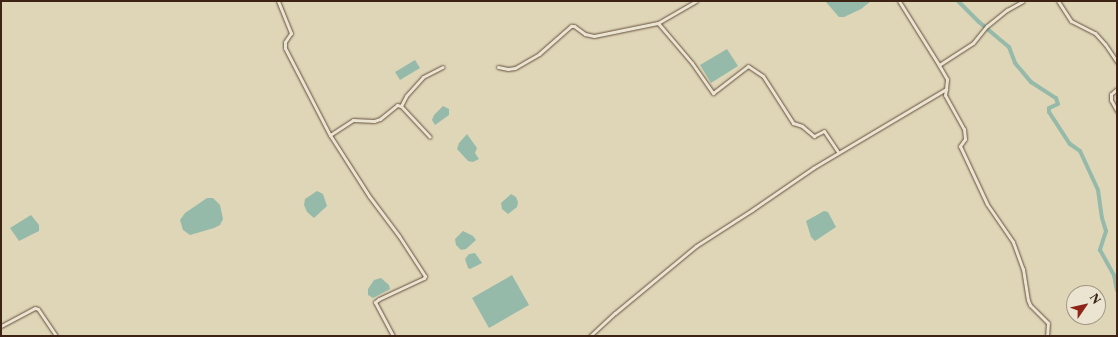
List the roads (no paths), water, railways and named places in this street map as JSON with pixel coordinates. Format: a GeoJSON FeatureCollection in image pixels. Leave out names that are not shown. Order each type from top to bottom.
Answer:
{"type":"FeatureCollection","features":[{"type":"Feature","properties":{"kind":"street"},"geometry":{"type":"LineString","coordinates":[[278,1],[291,33],[285,42],[285,48],[330,135],[368,196],[425,276],[424,278],[378,299],[375,302],[393,336]]}},
{"type":"Feature","properties":{"kind":"street"},"geometry":{"type":"LineString","coordinates":[[498,67],[508,69],[515,68],[533,58],[571,26],[574,26],[585,34],[594,36],[658,23],[696,1]]}},
{"type":"Feature","properties":{"kind":"street"},"geometry":{"type":"LineString","coordinates":[[899,1],[947,79],[945,95],[964,129],[965,139],[960,146],[987,204],[1014,242],[1023,269],[1028,300],[1030,305],[1048,323],[1047,336]]}},
{"type":"Feature","properties":{"kind":"street"},"geometry":{"type":"LineString","coordinates":[[939,66],[973,43],[987,26],[1007,10],[1023,1]]}},
{"type":"Feature","properties":{"kind":"street"},"geometry":{"type":"LineString","coordinates":[[1058,1],[1071,21],[1095,33],[1105,44],[1117,62]]}},
{"type":"Feature","properties":{"kind":"street"},"geometry":{"type":"LineString","coordinates":[[658,23],[692,63],[714,93],[748,66],[763,76],[793,123],[802,126],[814,136],[824,131],[838,152]]}},
{"type":"Feature","properties":{"kind":"street"},"geometry":{"type":"LineString","coordinates":[[401,106],[406,96],[423,77],[443,67]]}},
{"type":"Feature","properties":{"kind":"street"},"geometry":{"type":"LineString","coordinates":[[590,336],[615,313],[696,246],[838,152],[946,88]]}},
{"type":"Feature","properties":{"kind":"street"},"geometry":{"type":"LineString","coordinates":[[1117,89],[1111,94],[1111,100],[1117,111]]}},
{"type":"Feature","properties":{"kind":"street"},"geometry":{"type":"LineString","coordinates":[[330,135],[353,120],[374,121],[397,105],[401,106],[430,137]]}},
{"type":"Feature","properties":{"kind":"street"},"geometry":{"type":"LineString","coordinates":[[1,326],[35,308],[38,309],[56,336]]}},
{"type":"Feature","properties":{"kind":"waterway"},"geometry":{"type":"LineString","coordinates":[[958,1],[979,22],[1009,47],[1015,63],[1031,82],[1056,98],[1058,104],[1049,108],[1049,112],[1070,144],[1080,151],[1098,190],[1102,218],[1106,231],[1100,250],[1114,275],[1117,291]]}}]}
